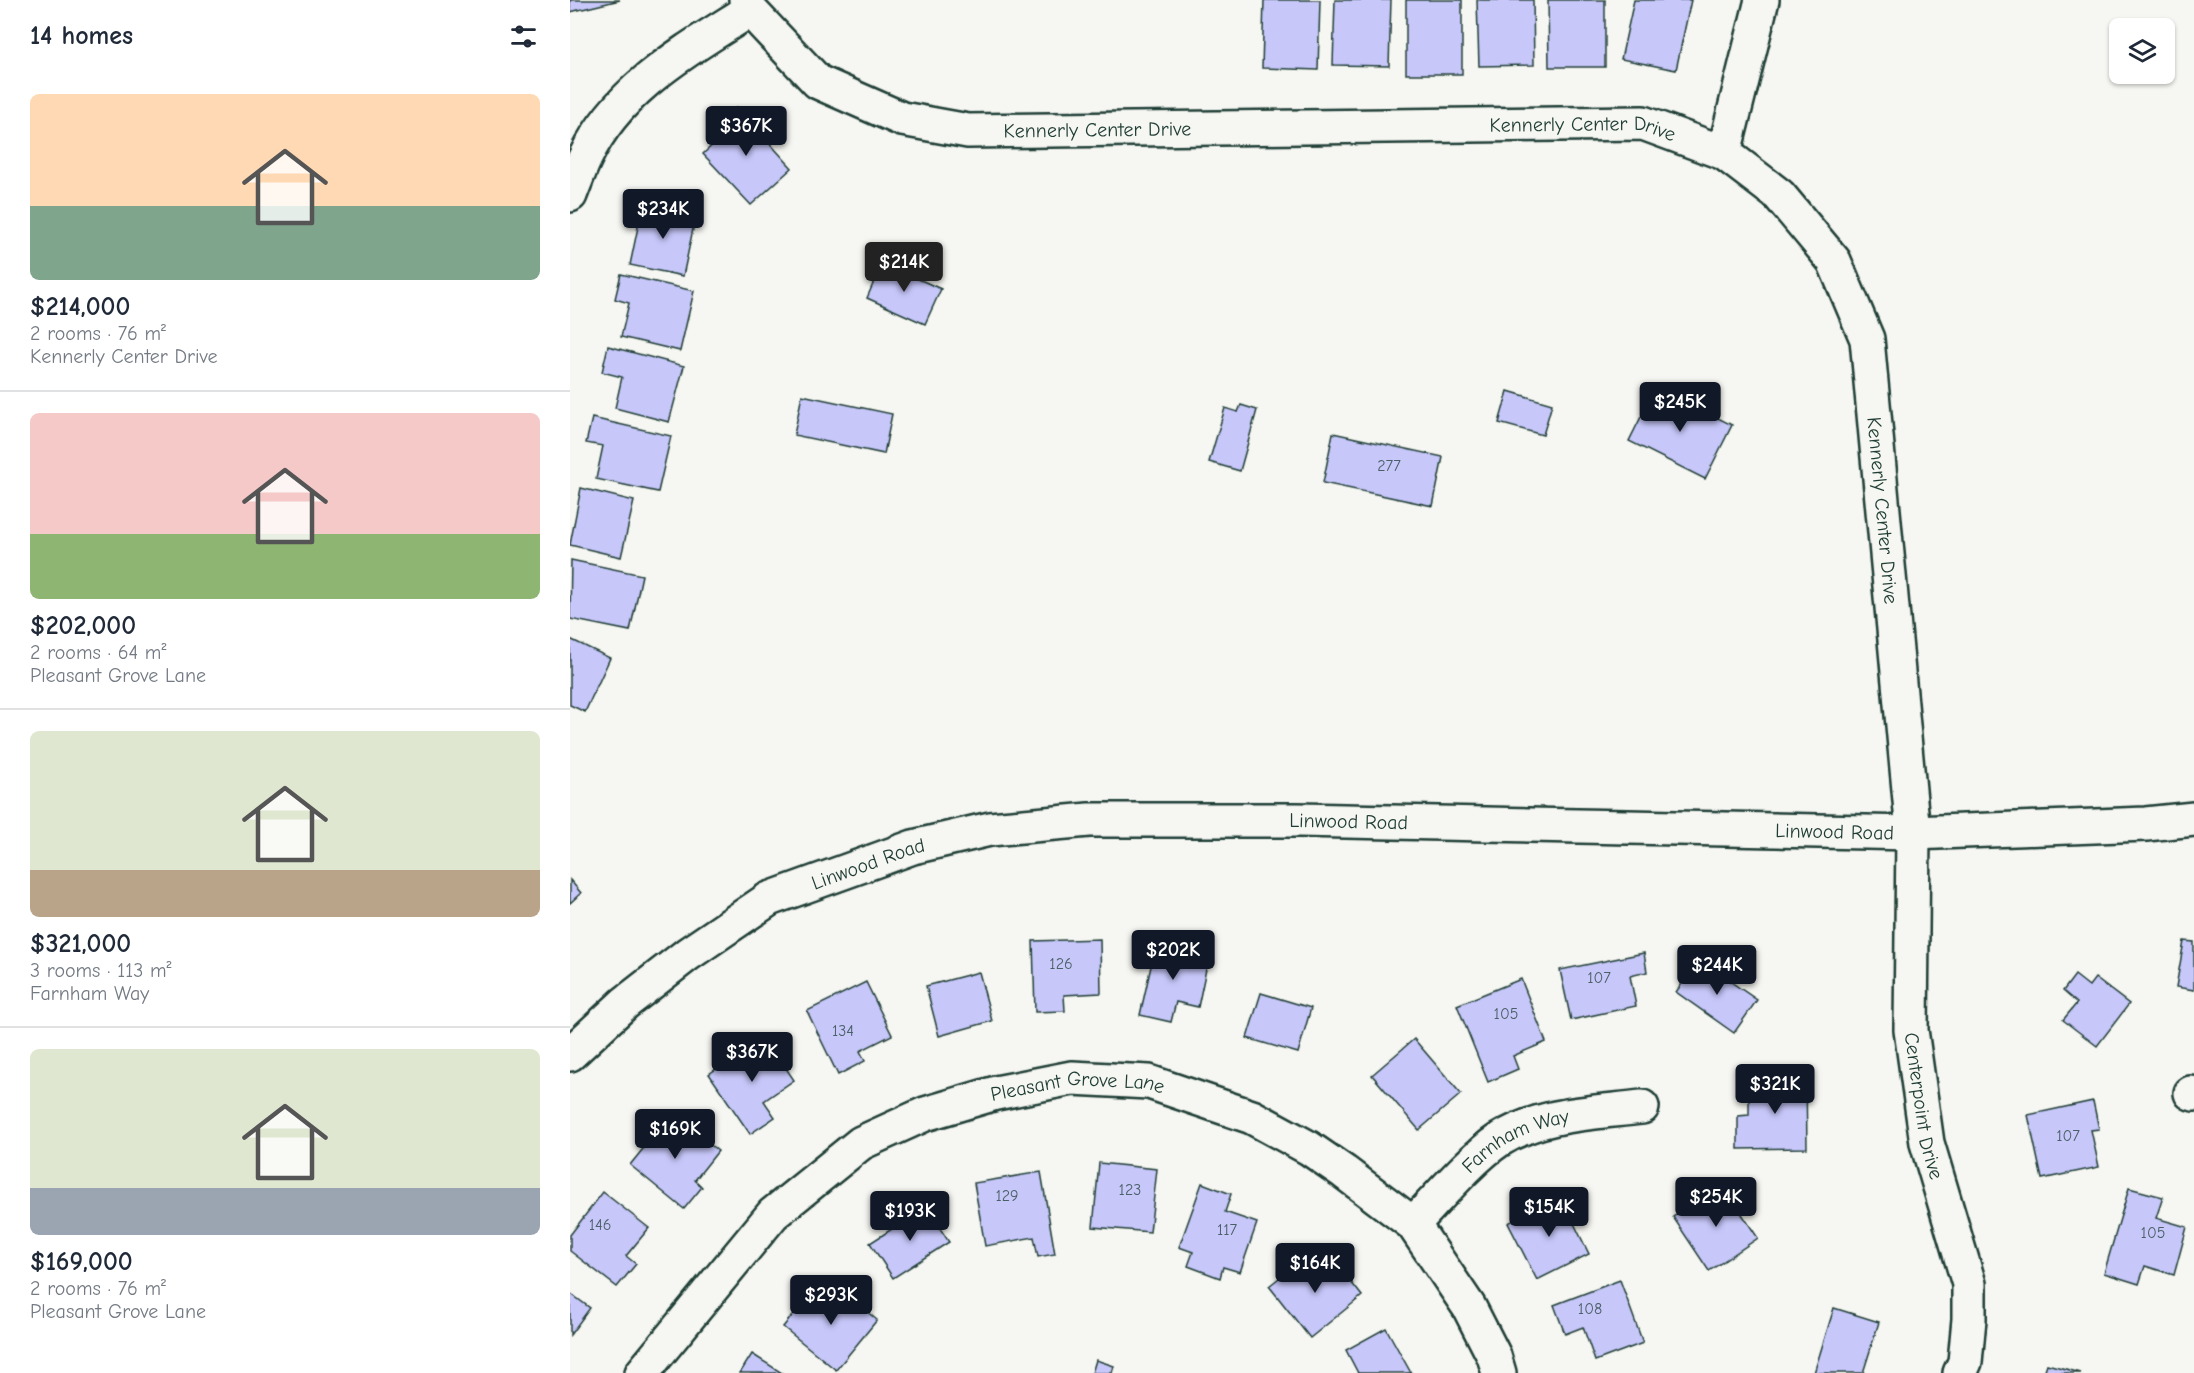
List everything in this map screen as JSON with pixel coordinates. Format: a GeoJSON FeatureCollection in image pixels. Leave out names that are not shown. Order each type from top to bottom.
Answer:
{"type":"FeatureCollection","features":[{"type":"Feature","properties":{"kind":"street"},"geometry":{"type":"LineString","coordinates":[[1724,153],[1762,0]]}},
{"type":"Feature","properties":{"kind":"street"},"geometry":{"type":"LineString","coordinates":[[570,195],[586,154],[620,106],[654,73],[748,5]]}},
{"type":"Feature","properties":{"kind":"street","name":"Kennerly Center Drive"},"geometry":{"type":"LineString","coordinates":[[748,5],[818,82],[902,119],[968,131],[1643,123],[1724,153],[1779,195],[1834,261],[1867,339],[1913,833]]}},
{"type":"Feature","properties":{"kind":"street","name":"Linwood Road"},"geometry":{"type":"LineString","coordinates":[[570,1054],[625,1003],[688,954],[770,899],[913,847],[990,829],[1089,820],[1298,820],[1913,833],[2146,825],[2194,819]]}},
{"type":"Feature","properties":{"kind":"street","name":"Centerpoint Drive"},"geometry":{"type":"LineString","coordinates":[[1913,833],[1911,1030],[1927,1143],[1969,1284],[1965,1362],[1960,1373]]}},
{"type":"Feature","properties":{"kind":"street","name":"Pleasant Grove Lane"},"geometry":{"type":"LineString","coordinates":[[642,1373],[773,1214],[861,1143],[925,1114],[996,1093],[1072,1078],[1149,1082],[1252,1117],[1310,1148],[1413,1224],[1469,1307],[1494,1356],[1499,1373]]}},
{"type":"Feature","properties":{"kind":"street","name":"Farnham Way"},"geometry":{"type":"LineString","coordinates":[[1413,1224],[1498,1141],[1527,1126],[1558,1116],[1642,1107]]}},
{"type":"Feature","properties":{"kind":"building"},"geometry":{"type":"Polygon","coordinates":[[[570,0],[620,0],[570,12],[570,0]]]}},
{"type":"Feature","properties":{"kind":"building"},"geometry":{"type":"Polygon","coordinates":[[[1264,0],[1320,0],[1318,70],[1262,68],[1264,0]]]}},
{"type":"Feature","properties":{"kind":"building"},"geometry":{"type":"Polygon","coordinates":[[[1335,0],[1391,0],[1389,66],[1333,65],[1335,0]]]}},
{"type":"Feature","properties":{"kind":"building"},"geometry":{"type":"Polygon","coordinates":[[[1406,0],[1462,0],[1462,74],[1406,74],[1406,0]]]}},
{"type":"Feature","properties":{"kind":"building"},"geometry":{"type":"Polygon","coordinates":[[[1477,0],[1533,0],[1534,65],[1479,66],[1477,0]]]}},
{"type":"Feature","properties":{"kind":"building"},"geometry":{"type":"Polygon","coordinates":[[[1548,0],[1605,0],[1605,67],[1549,67],[1548,0]]]}},
{"type":"Feature","properties":{"kind":"building"},"geometry":{"type":"Polygon","coordinates":[[[1634,0],[1691,0],[1676,70],[1621,59],[1634,0]]]}},
{"type":"Feature","properties":{"kind":"building"},"geometry":{"type":"Polygon","coordinates":[[[737,107],[792,168],[751,205],[703,154],[724,134],[716,126],[737,107]]]}},
{"type":"Feature","properties":{"kind":"building"},"geometry":{"type":"Polygon","coordinates":[[[643,203],[696,215],[683,276],[630,265],[643,203]]]}},
{"type":"Feature","properties":{"kind":"building"},"geometry":{"type":"Polygon","coordinates":[[[882,263],[941,289],[925,324],[867,298],[882,263]]]}},
{"type":"Feature","properties":{"kind":"building"},"geometry":{"type":"Polygon","coordinates":[[[621,274],[694,291],[680,351],[621,337],[629,303],[615,299],[621,274]]]}},
{"type":"Feature","properties":{"kind":"building"},"geometry":{"type":"Polygon","coordinates":[[[608,346],[684,366],[669,422],[615,408],[622,377],[602,372],[608,346]]]}},
{"type":"Feature","properties":{"kind":"building"},"geometry":{"type":"Polygon","coordinates":[[[1656,387],[1732,425],[1705,479],[1629,441],[1656,387]]]}},
{"type":"Feature","properties":{"kind":"building"},"geometry":{"type":"Polygon","coordinates":[[[1508,391],[1552,404],[1543,435],[1499,423],[1508,391]]]}},
{"type":"Feature","properties":{"kind":"building"},"geometry":{"type":"Polygon","coordinates":[[[802,395],[892,414],[884,454],[794,435],[802,395]]]}},
{"type":"Feature","properties":{"kind":"building"},"geometry":{"type":"Polygon","coordinates":[[[1241,405],[1257,410],[1240,471],[1209,462],[1225,408],[1238,412],[1241,405]]]}},
{"type":"Feature","properties":{"kind":"building"},"geometry":{"type":"Polygon","coordinates":[[[592,418],[671,436],[658,492],[596,479],[603,446],[586,443],[592,418]]]}},
{"type":"Feature","properties":{"kind":"building"},"geometry":{"type":"Polygon","coordinates":[[[1333,433],[1443,457],[1433,506],[1323,483],[1333,433]]]}},
{"type":"Feature","properties":{"kind":"building"},"geometry":{"type":"Polygon","coordinates":[[[581,488],[634,501],[621,557],[570,545],[581,488]]]}},
{"type":"Feature","properties":{"kind":"building"},"geometry":{"type":"Polygon","coordinates":[[[571,560],[642,575],[630,631],[570,619],[571,560]]]}},
{"type":"Feature","properties":{"kind":"building"},"geometry":{"type":"Polygon","coordinates":[[[570,639],[610,658],[585,712],[570,705],[570,639]]]}},
{"type":"Feature","properties":{"kind":"building"},"geometry":{"type":"Polygon","coordinates":[[[570,880],[581,893],[570,903],[570,880]]]}},
{"type":"Feature","properties":{"kind":"building"},"geometry":{"type":"Polygon","coordinates":[[[1100,939],[1101,993],[1064,995],[1065,1011],[1035,1012],[1033,941],[1100,939]]]}},
{"type":"Feature","properties":{"kind":"building"},"geometry":{"type":"Polygon","coordinates":[[[2184,941],[2194,942],[2194,990],[2176,987],[2184,941]]]}},
{"type":"Feature","properties":{"kind":"building"},"geometry":{"type":"Polygon","coordinates":[[[1156,944],[1209,955],[1198,1007],[1176,1002],[1171,1022],[1140,1015],[1156,944]]]}},
{"type":"Feature","properties":{"kind":"building"},"geometry":{"type":"Polygon","coordinates":[[[1644,953],[1647,972],[1630,976],[1636,1006],[1571,1020],[1560,970],[1644,953]]]}},
{"type":"Feature","properties":{"kind":"building"},"geometry":{"type":"Polygon","coordinates":[[[1699,960],[1757,1000],[1734,1033],[1676,992],[1699,960]]]}},
{"type":"Feature","properties":{"kind":"building"},"geometry":{"type":"Polygon","coordinates":[[[979,972],[992,1021],[939,1036],[926,986],[979,972]]]}},
{"type":"Feature","properties":{"kind":"building"},"geometry":{"type":"Polygon","coordinates":[[[2075,975],[2089,986],[2095,978],[2129,1004],[2097,1046],[2063,1020],[2077,1003],[2063,991],[2075,975]]]}},
{"type":"Feature","properties":{"kind":"building"},"geometry":{"type":"Polygon","coordinates":[[[1521,979],[1546,1042],[1513,1056],[1518,1069],[1488,1082],[1457,1005],[1521,979]]]}},
{"type":"Feature","properties":{"kind":"building"},"geometry":{"type":"Polygon","coordinates":[[[866,982],[892,1035],[860,1051],[865,1061],[838,1075],[807,1011],[866,982]]]}},
{"type":"Feature","properties":{"kind":"building"},"geometry":{"type":"Polygon","coordinates":[[[1261,993],[1311,1008],[1298,1053],[1247,1038],[1261,993]]]}},
{"type":"Feature","properties":{"kind":"building"},"geometry":{"type":"Polygon","coordinates":[[[764,1036],[794,1080],[764,1101],[775,1117],[750,1134],[709,1074],[764,1036]]]}},
{"type":"Feature","properties":{"kind":"building"},"geometry":{"type":"Polygon","coordinates":[[[1414,1039],[1461,1094],[1419,1130],[1372,1075],[1414,1039]]]}},
{"type":"Feature","properties":{"kind":"building"},"geometry":{"type":"Polygon","coordinates":[[[1806,1077],[1807,1148],[1738,1149],[1738,1116],[1749,1115],[1749,1079],[1806,1077]]]}},
{"type":"Feature","properties":{"kind":"building"},"geometry":{"type":"Polygon","coordinates":[[[2093,1101],[2099,1129],[2091,1130],[2099,1167],[2042,1179],[2028,1115],[2093,1101]]]}},
{"type":"Feature","properties":{"kind":"building"},"geometry":{"type":"Polygon","coordinates":[[[672,1113],[718,1151],[695,1180],[702,1187],[684,1209],[630,1165],[672,1113]]]}},
{"type":"Feature","properties":{"kind":"building"},"geometry":{"type":"Polygon","coordinates":[[[1099,1163],[1157,1169],[1150,1232],[1093,1227],[1099,1163]]]}},
{"type":"Feature","properties":{"kind":"building"},"geometry":{"type":"Polygon","coordinates":[[[1041,1172],[1055,1254],[1038,1257],[1034,1237],[985,1246],[974,1183],[1041,1172]]]}},
{"type":"Feature","properties":{"kind":"building"},"geometry":{"type":"Polygon","coordinates":[[[1202,1183],[1231,1194],[1225,1212],[1257,1223],[1240,1272],[1223,1267],[1220,1278],[1188,1266],[1193,1252],[1179,1247],[1202,1183]]]}},
{"type":"Feature","properties":{"kind":"building"},"geometry":{"type":"Polygon","coordinates":[[[1722,1184],[1758,1238],[1709,1271],[1673,1217],[1722,1184]]]}},
{"type":"Feature","properties":{"kind":"building"},"geometry":{"type":"Polygon","coordinates":[[[2129,1188],[2163,1197],[2156,1218],[2187,1227],[2174,1275],[2145,1266],[2139,1284],[2104,1273],[2129,1188]]]}},
{"type":"Feature","properties":{"kind":"building"},"geometry":{"type":"Polygon","coordinates":[[[603,1192],[649,1228],[626,1256],[636,1264],[617,1287],[570,1251],[570,1235],[603,1192]]]}},
{"type":"Feature","properties":{"kind":"building"},"geometry":{"type":"Polygon","coordinates":[[[1561,1197],[1589,1254],[1537,1280],[1508,1223],[1561,1197]]]}},
{"type":"Feature","properties":{"kind":"building"},"geometry":{"type":"Polygon","coordinates":[[[926,1207],[949,1242],[893,1278],[870,1243],[926,1207]]]}},
{"type":"Feature","properties":{"kind":"building"},"geometry":{"type":"Polygon","coordinates":[[[1313,1251],[1332,1275],[1340,1268],[1362,1296],[1310,1338],[1269,1286],[1313,1251]]]}},
{"type":"Feature","properties":{"kind":"building"},"geometry":{"type":"Polygon","coordinates":[[[1620,1280],[1643,1343],[1595,1361],[1583,1327],[1565,1334],[1554,1305],[1620,1280]]]}},
{"type":"Feature","properties":{"kind":"building"},"geometry":{"type":"Polygon","coordinates":[[[834,1284],[877,1320],[836,1370],[783,1327],[805,1300],[815,1308],[834,1284]]]}},
{"type":"Feature","properties":{"kind":"building"},"geometry":{"type":"Polygon","coordinates":[[[570,1293],[590,1308],[570,1335],[570,1293]]]}},
{"type":"Feature","properties":{"kind":"building"},"geometry":{"type":"Polygon","coordinates":[[[1834,1308],[1879,1322],[1863,1373],[1814,1373],[1834,1308]]]}},
{"type":"Feature","properties":{"kind":"building"},"geometry":{"type":"Polygon","coordinates":[[[1386,1328],[1411,1373],[1358,1373],[1346,1350],[1386,1328]]]}},
{"type":"Feature","properties":{"kind":"building"},"geometry":{"type":"Polygon","coordinates":[[[752,1354],[782,1373],[740,1373],[752,1354]]]}},
{"type":"Feature","properties":{"kind":"building"},"geometry":{"type":"Polygon","coordinates":[[[1096,1360],[1114,1366],[1112,1373],[1092,1373],[1096,1360]]]}},
{"type":"Feature","properties":{"kind":"building"},"geometry":{"type":"Polygon","coordinates":[[[2047,1364],[2081,1373],[2044,1373],[2047,1364]]]}}]}
